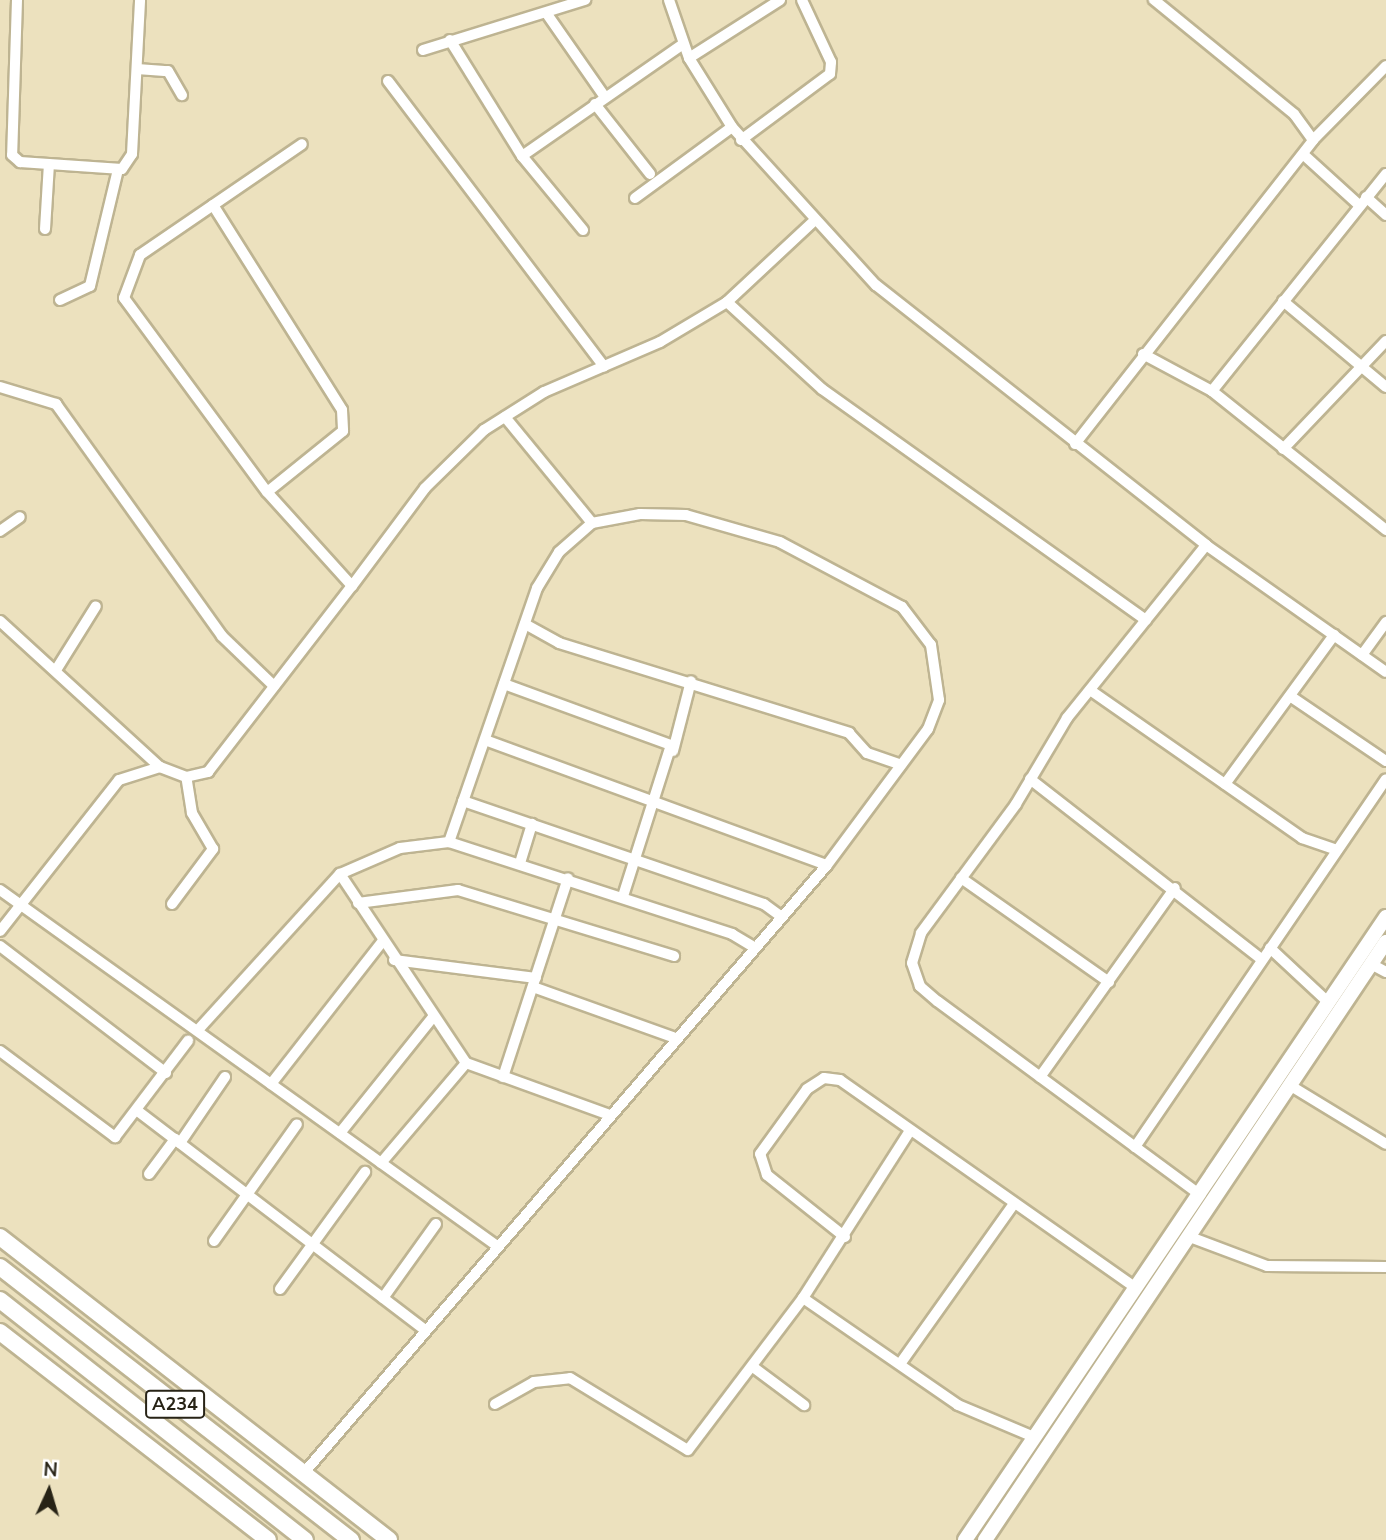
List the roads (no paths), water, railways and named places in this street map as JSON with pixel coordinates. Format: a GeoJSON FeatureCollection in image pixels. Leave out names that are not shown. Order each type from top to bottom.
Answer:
{"type":"FeatureCollection","features":[{"type":"Feature","properties":{"kind":"highway"},"geometry":{"type":"LineString","coordinates":[[0,1237],[389,1540]]}},
{"type":"Feature","properties":{"kind":"highway","name":"A234"},"geometry":{"type":"LineString","coordinates":[[0,1267],[351,1540]]}},
{"type":"Feature","properties":{"kind":"highway","name":"A234"},"geometry":{"type":"LineString","coordinates":[[0,1300],[112,1391],[305,1540]]}},
{"type":"Feature","properties":{"kind":"highway"},"geometry":{"type":"LineString","coordinates":[[52,1308],[143,1349]]}},
{"type":"Feature","properties":{"kind":"highway"},"geometry":{"type":"LineString","coordinates":[[0,1332],[268,1540]]}},
{"type":"Feature","properties":{"kind":"highway"},"geometry":{"type":"LineString","coordinates":[[112,1391],[162,1458]]}},
{"type":"Feature","properties":{"kind":"main road"},"geometry":{"type":"LineString","coordinates":[[965,1540],[1386,917]]}},
{"type":"Feature","properties":{"kind":"main road"},"geometry":{"type":"LineString","coordinates":[[985,1540],[1386,942]]}},
{"type":"Feature","properties":{"kind":"street"},"geometry":{"type":"LineString","coordinates":[[17,0],[5,97],[3,141],[15,159],[118,169]]}},
{"type":"Feature","properties":{"kind":"street"},"geometry":{"type":"LineString","coordinates":[[60,300],[90,286],[118,169],[131,159],[140,0]]}},
{"type":"Feature","properties":{"kind":"street"},"geometry":{"type":"LineString","coordinates":[[423,50],[547,14],[585,0]]}},
{"type":"Feature","properties":{"kind":"street"},"geometry":{"type":"LineString","coordinates":[[669,0],[689,58],[741,140],[814,221],[940,341],[1206,545],[1386,672]]}},
{"type":"Feature","properties":{"kind":"street"},"geometry":{"type":"LineString","coordinates":[[689,58],[780,0]]}},
{"type":"Feature","properties":{"kind":"street"},"geometry":{"type":"LineString","coordinates":[[741,140],[830,74],[831,62],[802,0]]}},
{"type":"Feature","properties":{"kind":"street"},"geometry":{"type":"LineString","coordinates":[[1154,0],[1294,114],[1313,140]]}},
{"type":"Feature","properties":{"kind":"street"},"geometry":{"type":"LineString","coordinates":[[547,14],[600,100],[653,178]]}},
{"type":"Feature","properties":{"kind":"street"},"geometry":{"type":"LineString","coordinates":[[450,40],[522,156],[583,230]]}},
{"type":"Feature","properties":{"kind":"street"},"geometry":{"type":"LineString","coordinates":[[522,156],[683,44]]}},
{"type":"Feature","properties":{"kind":"street"},"geometry":{"type":"LineString","coordinates":[[1075,443],[1143,354],[1304,155],[1313,140],[1386,66]]}},
{"type":"Feature","properties":{"kind":"street"},"geometry":{"type":"LineString","coordinates":[[137,69],[168,71],[182,95]]}},
{"type":"Feature","properties":{"kind":"street"},"geometry":{"type":"LineString","coordinates":[[388,81],[604,367]]}},
{"type":"Feature","properties":{"kind":"street"},"geometry":{"type":"LineString","coordinates":[[635,198],[653,178],[732,127]]}},
{"type":"Feature","properties":{"kind":"street"},"geometry":{"type":"LineString","coordinates":[[302,144],[140,255],[124,298],[267,492],[352,586]]}},
{"type":"Feature","properties":{"kind":"street"},"geometry":{"type":"LineString","coordinates":[[1304,155],[1362,201],[1386,215]]}},
{"type":"Feature","properties":{"kind":"street"},"geometry":{"type":"LineString","coordinates":[[45,229],[49,164]]}},
{"type":"Feature","properties":{"kind":"street"},"geometry":{"type":"LineString","coordinates":[[1212,391],[1386,174]]}},
{"type":"Feature","properties":{"kind":"street"},"geometry":{"type":"LineString","coordinates":[[214,205],[342,410],[343,431],[267,492]]}},
{"type":"Feature","properties":{"kind":"street"},"geometry":{"type":"LineString","coordinates":[[0,621],[160,767],[187,777],[208,772],[425,488],[505,417],[727,302],[814,221]]}},
{"type":"Feature","properties":{"kind":"street"},"geometry":{"type":"LineString","coordinates":[[1283,301],[1386,387]]}},
{"type":"Feature","properties":{"kind":"street"},"geometry":{"type":"LineString","coordinates":[[727,302],[822,388],[1146,620]]}},
{"type":"Feature","properties":{"kind":"street"},"geometry":{"type":"LineString","coordinates":[[1283,449],[1386,341]]}},
{"type":"Feature","properties":{"kind":"street"},"geometry":{"type":"LineString","coordinates":[[1143,354],[1212,391],[1386,530]]}},
{"type":"Feature","properties":{"kind":"street"},"geometry":{"type":"LineString","coordinates":[[0,387],[56,404],[222,636],[274,686]]}},
{"type":"Feature","properties":{"kind":"street"},"geometry":{"type":"LineString","coordinates":[[505,417],[592,523]]}},
{"type":"Feature","properties":{"kind":"street"},"geometry":{"type":"LineString","coordinates":[[303,1474],[607,1114],[827,865],[928,729],[939,684],[931,645],[902,607],[823,561],[731,525],[659,513],[592,523],[559,552],[525,624],[449,842]]}},
{"type":"Feature","properties":{"kind":"street"},"geometry":{"type":"LineString","coordinates":[[0,531],[20,517]]}},
{"type":"Feature","properties":{"kind":"street"},"geometry":{"type":"LineString","coordinates":[[1199,1194],[937,1001],[913,975],[921,933],[1090,690],[1206,545]]}},
{"type":"Feature","properties":{"kind":"street"},"geometry":{"type":"LineString","coordinates":[[55,670],[96,606]]}},
{"type":"Feature","properties":{"kind":"street"},"geometry":{"type":"LineString","coordinates":[[1362,655],[1386,622]]}},
{"type":"Feature","properties":{"kind":"street"},"geometry":{"type":"LineString","coordinates":[[525,624],[559,643],[691,681],[849,733],[867,753],[901,765]]}},
{"type":"Feature","properties":{"kind":"street"},"geometry":{"type":"LineString","coordinates":[[1225,784],[1334,635]]}},
{"type":"Feature","properties":{"kind":"street"},"geometry":{"type":"LineString","coordinates":[[623,896],[658,800],[691,681]]}},
{"type":"Feature","properties":{"kind":"street"},"geometry":{"type":"LineString","coordinates":[[504,684],[667,740],[673,751]]}},
{"type":"Feature","properties":{"kind":"street"},"geometry":{"type":"LineString","coordinates":[[1090,690],[1302,838],[1337,850]]}},
{"type":"Feature","properties":{"kind":"street"},"geometry":{"type":"LineString","coordinates":[[1290,696],[1386,761]]}},
{"type":"Feature","properties":{"kind":"street"},"geometry":{"type":"LineString","coordinates":[[485,740],[658,800],[827,865]]}},
{"type":"Feature","properties":{"kind":"street"},"geometry":{"type":"LineString","coordinates":[[0,931],[119,780],[160,767]]}},
{"type":"Feature","properties":{"kind":"street"},"geometry":{"type":"LineString","coordinates":[[172,904],[213,849],[192,813],[187,777]]}},
{"type":"Feature","properties":{"kind":"street"},"geometry":{"type":"LineString","coordinates":[[1030,779],[1175,888],[1261,959]]}},
{"type":"Feature","properties":{"kind":"street"},"geometry":{"type":"LineString","coordinates":[[1135,1147],[1386,779]]}},
{"type":"Feature","properties":{"kind":"street"},"geometry":{"type":"LineString","coordinates":[[463,801],[764,904],[782,917]]}},
{"type":"Feature","properties":{"kind":"street"},"geometry":{"type":"LineString","coordinates":[[520,863],[532,824]]}},
{"type":"Feature","properties":{"kind":"street"},"geometry":{"type":"LineString","coordinates":[[198,1030],[340,874],[383,852],[449,842],[623,896],[732,934],[755,948]]}},
{"type":"Feature","properties":{"kind":"street"},"geometry":{"type":"LineString","coordinates":[[340,874],[432,1018],[466,1063],[607,1114]]}},
{"type":"Feature","properties":{"kind":"street"},"geometry":{"type":"LineString","coordinates":[[503,1077],[568,878]]}},
{"type":"Feature","properties":{"kind":"street"},"geometry":{"type":"LineString","coordinates":[[961,878],[1109,982]]}},
{"type":"Feature","properties":{"kind":"street"},"geometry":{"type":"LineString","coordinates":[[1040,1077],[1175,888]]}},
{"type":"Feature","properties":{"kind":"street"},"geometry":{"type":"LineString","coordinates":[[0,890],[497,1246]]}},
{"type":"Feature","properties":{"kind":"street"},"geometry":{"type":"LineString","coordinates":[[358,903],[449,890],[674,956]]}},
{"type":"Feature","properties":{"kind":"street"},"geometry":{"type":"LineString","coordinates":[[271,1084],[382,942]]}},
{"type":"Feature","properties":{"kind":"street"},"geometry":{"type":"LineString","coordinates":[[0,946],[166,1073]]}},
{"type":"Feature","properties":{"kind":"street"},"geometry":{"type":"LineString","coordinates":[[1270,948],[1328,1002]]}},
{"type":"Feature","properties":{"kind":"street"},"geometry":{"type":"LineString","coordinates":[[394,960],[535,983],[673,1038]]}},
{"type":"Feature","properties":{"kind":"street"},"geometry":{"type":"LineString","coordinates":[[1371,964],[1386,972]]}},
{"type":"Feature","properties":{"kind":"street"},"geometry":{"type":"LineString","coordinates":[[340,1133],[432,1018]]}},
{"type":"Feature","properties":{"kind":"street"},"geometry":{"type":"LineString","coordinates":[[0,1051],[115,1137],[139,1112],[188,1041]]}},
{"type":"Feature","properties":{"kind":"street"},"geometry":{"type":"LineString","coordinates":[[381,1163],[466,1063]]}},
{"type":"Feature","properties":{"kind":"street"},"geometry":{"type":"LineString","coordinates":[[149,1174],[225,1077]]}},
{"type":"Feature","properties":{"kind":"street"},"geometry":{"type":"LineString","coordinates":[[845,1237],[767,1175],[760,1154],[766,1137],[807,1089],[824,1078],[840,1080],[1013,1205],[1136,1288]]}},
{"type":"Feature","properties":{"kind":"street"},"geometry":{"type":"LineString","coordinates":[[1291,1086],[1386,1144]]}},
{"type":"Feature","properties":{"kind":"street"},"geometry":{"type":"LineString","coordinates":[[139,1112],[425,1330]]}},
{"type":"Feature","properties":{"kind":"street"},"geometry":{"type":"LineString","coordinates":[[214,1241],[297,1124]]}},
{"type":"Feature","properties":{"kind":"street"},"geometry":{"type":"LineString","coordinates":[[495,1404],[534,1382],[570,1378],[688,1450],[803,1298],[845,1237],[910,1131]]}},
{"type":"Feature","properties":{"kind":"street"},"geometry":{"type":"LineString","coordinates":[[280,1289],[365,1172]]}},
{"type":"Feature","properties":{"kind":"street"},"geometry":{"type":"LineString","coordinates":[[900,1364],[1013,1205]]}},
{"type":"Feature","properties":{"kind":"street"},"geometry":{"type":"LineString","coordinates":[[383,1298],[436,1224]]}},
{"type":"Feature","properties":{"kind":"street"},"geometry":{"type":"LineString","coordinates":[[1190,1237],[1267,1266],[1386,1267]]}},
{"type":"Feature","properties":{"kind":"street"},"geometry":{"type":"LineString","coordinates":[[803,1298],[958,1405],[1034,1437]]}},
{"type":"Feature","properties":{"kind":"street"},"geometry":{"type":"LineString","coordinates":[[753,1367],[804,1405]]}}]}
